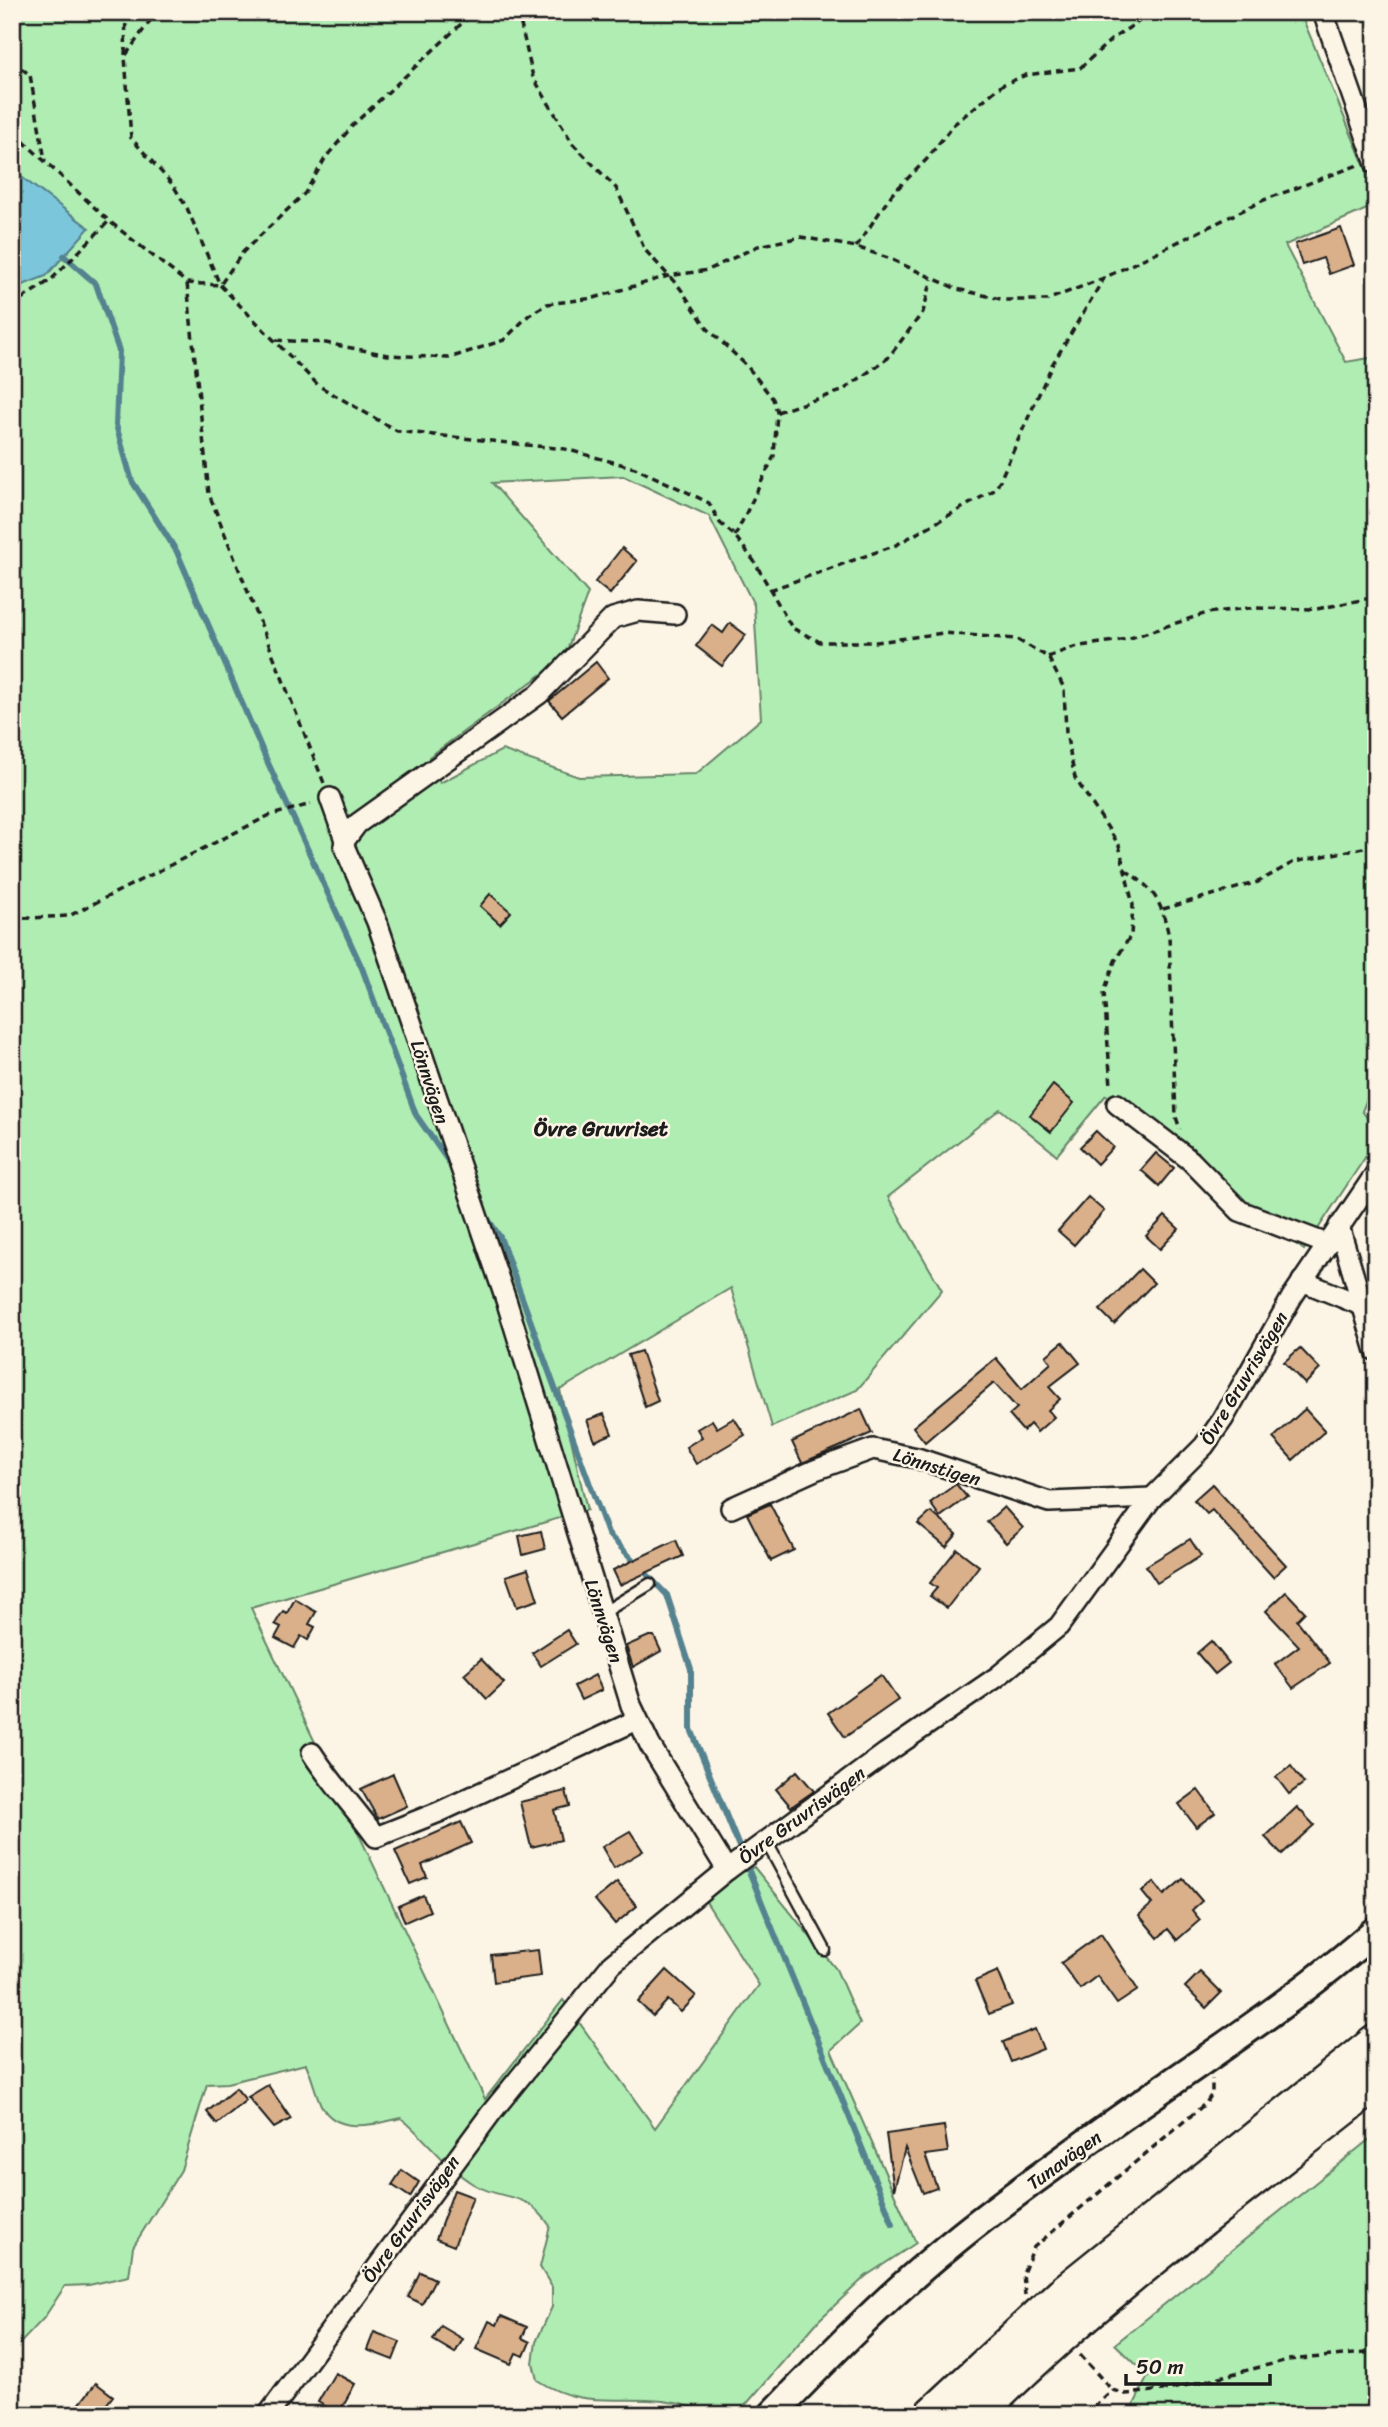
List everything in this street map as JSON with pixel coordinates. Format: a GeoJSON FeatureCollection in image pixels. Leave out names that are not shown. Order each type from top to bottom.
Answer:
{"type":"FeatureCollection","features":[{"type":"Feature","properties":{"kind":"highway"},"geometry":{"type":"LineString","coordinates":[[933,2415],[1063,2294],[1376,2043]]}},
{"type":"Feature","properties":{"kind":"highway"},"geometry":{"type":"LineString","coordinates":[[976,2415],[1042,2352],[1114,2291],[1376,2082]]}},
{"type":"Feature","properties":{"kind":"street"},"geometry":{"type":"LineString","coordinates":[[1323,12],[1375,161]]}},
{"type":"Feature","properties":{"kind":"street"},"geometry":{"type":"LineString","coordinates":[[345,840],[357,824],[539,694],[563,673],[613,618],[638,611],[675,614]]}},
{"type":"Feature","properties":{"kind":"street","name":"Lönnvägen"},"geometry":{"type":"LineString","coordinates":[[330,798],[345,840],[344,846],[377,922],[507,1303],[601,1614],[637,1720],[650,1745],[738,1862]]}},
{"type":"Feature","properties":{"kind":"street"},"geometry":{"type":"LineString","coordinates":[[1117,1104],[1190,1160],[1240,1211],[1327,1244]]}},
{"type":"Feature","properties":{"kind":"street","name":"Övre Gruvrisvägen"},"geometry":{"type":"LineString","coordinates":[[268,2415],[483,2123],[601,1976],[642,1936],[738,1862],[1041,1643],[1075,1607],[1152,1498],[1204,1446],[1223,1419],[1302,1281],[1376,1173]]}},
{"type":"Feature","properties":{"kind":"street"},"geometry":{"type":"LineString","coordinates":[[1339,1226],[1373,1330],[1376,1351]]}},
{"type":"Feature","properties":{"kind":"street"},"geometry":{"type":"LineString","coordinates":[[1302,1281],[1363,1306]]}},
{"type":"Feature","properties":{"kind":"street","name":"Lönnstigen"},"geometry":{"type":"LineString","coordinates":[[731,1508],[814,1470],[873,1449],[917,1458],[1049,1502],[1152,1498]]}},
{"type":"Feature","properties":{"kind":"street"},"geometry":{"type":"LineString","coordinates":[[312,1753],[335,1790],[355,1808],[376,1837],[460,1803],[637,1720]]}},
{"type":"Feature","properties":{"kind":"street","name":"Tunavägen"},"geometry":{"type":"LineString","coordinates":[[772,2415],[822,2361],[945,2249],[1076,2149],[1203,2062],[1346,1956],[1376,1930]]}},
{"type":"Feature","properties":{"kind":"lane"},"geometry":{"type":"LineString","coordinates":[[601,1614],[650,1584]]}},
{"type":"Feature","properties":{"kind":"lane"},"geometry":{"type":"LineString","coordinates":[[766,1841],[825,1950]]}},
{"type":"Feature","properties":{"kind":"path"},"geometry":{"type":"LineString","coordinates":[[126,12],[125,57],[131,138],[173,185],[187,208],[220,285],[319,386],[397,431],[565,449],[635,468],[709,503],[720,523],[735,536],[792,628],[820,642],[877,642],[943,633],[1016,639],[1048,657],[1064,688],[1066,733],[1076,778],[1119,845],[1133,905],[1131,935],[1115,961],[1104,992],[1108,1080]]}},
{"type":"Feature","properties":{"kind":"path"},"geometry":{"type":"LineString","coordinates":[[125,57],[156,12]]}},
{"type":"Feature","properties":{"kind":"path"},"geometry":{"type":"LineString","coordinates":[[220,285],[243,252],[305,193],[327,157],[354,124],[474,12]]}},
{"type":"Feature","properties":{"kind":"path"},"geometry":{"type":"LineString","coordinates":[[517,12],[533,78],[573,144],[616,188],[645,250],[707,328],[747,366],[773,399],[776,412],[774,456],[735,536]]}},
{"type":"Feature","properties":{"kind":"path"},"geometry":{"type":"LineString","coordinates":[[856,247],[892,194],[927,159],[953,125],[1002,85],[1026,75],[1080,68],[1112,39],[1153,12]]}},
{"type":"Feature","properties":{"kind":"path"},"geometry":{"type":"LineString","coordinates":[[12,61],[30,75],[45,162]]}},
{"type":"Feature","properties":{"kind":"path"},"geometry":{"type":"LineString","coordinates":[[12,136],[187,283],[220,285]]}},
{"type":"Feature","properties":{"kind":"path"},"geometry":{"type":"LineString","coordinates":[[274,339],[327,343],[388,355],[449,358],[504,340],[529,315],[547,304],[594,298],[668,276],[708,270],[758,246],[801,237],[856,247],[888,258],[957,289],[1005,300],[1047,300],[1104,278],[1264,200],[1375,161]]}},
{"type":"Feature","properties":{"kind":"path"},"geometry":{"type":"LineString","coordinates":[[12,305],[51,280],[109,220]]}},
{"type":"Feature","properties":{"kind":"path"},"geometry":{"type":"LineString","coordinates":[[770,590],[896,545],[996,489],[1052,365],[1104,278]]}},
{"type":"Feature","properties":{"kind":"path"},"geometry":{"type":"LineString","coordinates":[[776,412],[842,391],[888,358],[923,312],[932,279]]}},
{"type":"Feature","properties":{"kind":"path"},"geometry":{"type":"LineString","coordinates":[[12,919],[69,916],[268,816],[330,798],[209,494],[187,283]]}},
{"type":"Feature","properties":{"kind":"path"},"geometry":{"type":"LineString","coordinates":[[1048,657],[1074,647],[1127,639],[1207,613],[1249,608],[1317,609],[1376,597]]}},
{"type":"Feature","properties":{"kind":"path"},"geometry":{"type":"LineString","coordinates":[[1163,909],[1258,882],[1294,862],[1363,848],[1376,842]]}},
{"type":"Feature","properties":{"kind":"path"},"geometry":{"type":"LineString","coordinates":[[1125,870],[1149,886],[1163,909],[1170,936],[1176,1117],[1190,1160]]}},
{"type":"Feature","properties":{"kind":"path"},"geometry":{"type":"LineString","coordinates":[[1029,2302],[1025,2295],[1023,2273],[1034,2247],[1206,2103],[1214,2085],[1203,2062]]}},
{"type":"Feature","properties":{"kind":"path"},"geometry":{"type":"LineString","coordinates":[[1076,2351],[1112,2390],[1147,2393],[1288,2360],[1376,2352]]}},
{"type":"Feature","properties":{"kind":"path"},"geometry":{"type":"LineString","coordinates":[[1085,2415],[1112,2390]]}},
{"type":"Feature","properties":{"kind":"green space"},"geometry":{"type":"Polygon","coordinates":[[[12,12],[1300,12],[1376,193],[1376,205],[1285,245],[1346,362],[1376,357],[1376,1077],[1362,1111],[1376,1129],[1376,1141],[1304,1250],[1106,1095],[1057,1155],[1000,1109],[888,1197],[942,1290],[857,1390],[772,1427],[731,1288],[560,1390],[587,1510],[251,1608],[485,2099],[563,2000],[655,2128],[759,1985],[703,1897],[728,1878],[754,1867],[836,1969],[860,2024],[831,2050],[916,2243],[866,2276],[819,2320],[737,2415],[663,2401],[583,2398],[568,2395],[537,2380],[533,2363],[536,2342],[552,2307],[552,2287],[540,2267],[550,2226],[532,2206],[485,2190],[463,2177],[401,2118],[369,2125],[337,2121],[328,2115],[321,2105],[306,2064],[227,2083],[207,2084],[181,2170],[133,2247],[129,2276],[89,2285],[65,2286],[44,2318],[12,2352],[12,289],[46,276],[89,228],[12,170],[12,12]],[[623,476],[492,483],[588,593],[564,658],[429,757],[440,783],[502,750],[579,777],[696,774],[761,719],[754,605],[709,516],[623,476]]]}},
{"type":"Feature","properties":{"kind":"green space"},"geometry":{"type":"Polygon","coordinates":[[[1376,2134],[1376,2415],[1129,2415],[1148,2376],[1115,2344],[1376,2134]]]}},
{"type":"Feature","properties":{"kind":"water"},"geometry":{"type":"Polygon","coordinates":[[[12,170],[89,228],[46,276],[12,289],[12,170]]]}},
{"type":"Feature","properties":{"kind":"building"},"geometry":{"type":"Polygon","coordinates":[[[1341,228],[1354,265],[1329,274],[1323,258],[1302,265],[1295,244],[1341,228]]]}},
{"type":"Feature","properties":{"kind":"building"},"geometry":{"type":"Polygon","coordinates":[[[622,548],[637,561],[610,594],[595,582],[622,548]]]}},
{"type":"Feature","properties":{"kind":"building"},"geometry":{"type":"Polygon","coordinates":[[[730,623],[746,635],[722,666],[696,646],[712,625],[723,633],[730,623]]]}},
{"type":"Feature","properties":{"kind":"building"},"geometry":{"type":"Polygon","coordinates":[[[596,662],[608,678],[562,716],[549,701],[596,662]]]}},
{"type":"Feature","properties":{"kind":"building"},"geometry":{"type":"Polygon","coordinates":[[[490,894],[511,912],[500,924],[480,906],[490,894]]]}},
{"type":"Feature","properties":{"kind":"building"},"geometry":{"type":"Polygon","coordinates":[[[1053,1085],[1074,1103],[1051,1132],[1030,1115],[1053,1085]]]}},
{"type":"Feature","properties":{"kind":"building"},"geometry":{"type":"Polygon","coordinates":[[[1096,1131],[1113,1147],[1097,1164],[1080,1147],[1096,1131]]]}},
{"type":"Feature","properties":{"kind":"building"},"geometry":{"type":"Polygon","coordinates":[[[1156,1153],[1174,1168],[1159,1186],[1141,1170],[1156,1153]]]}},
{"type":"Feature","properties":{"kind":"building"},"geometry":{"type":"Polygon","coordinates":[[[1088,1197],[1104,1211],[1074,1245],[1058,1231],[1088,1197]]]}},
{"type":"Feature","properties":{"kind":"building"},"geometry":{"type":"Polygon","coordinates":[[[1165,1216],[1179,1229],[1160,1249],[1146,1236],[1165,1216]]]}},
{"type":"Feature","properties":{"kind":"building"},"geometry":{"type":"Polygon","coordinates":[[[1140,1269],[1154,1283],[1114,1324],[1100,1310],[1140,1269]]]}},
{"type":"Feature","properties":{"kind":"building"},"geometry":{"type":"Polygon","coordinates":[[[1063,1342],[1080,1363],[1049,1387],[1060,1399],[1048,1410],[1054,1417],[1037,1432],[1030,1424],[1023,1431],[1009,1415],[1017,1408],[994,1383],[925,1442],[913,1427],[996,1358],[1022,1389],[1051,1363],[1046,1356],[1063,1342]]]}},
{"type":"Feature","properties":{"kind":"building"},"geometry":{"type":"Polygon","coordinates":[[[1300,1348],[1320,1369],[1305,1384],[1284,1362],[1300,1348]]]}},
{"type":"Feature","properties":{"kind":"building"},"geometry":{"type":"Polygon","coordinates":[[[641,1351],[658,1401],[645,1407],[628,1355],[641,1351]]]}},
{"type":"Feature","properties":{"kind":"building"},"geometry":{"type":"Polygon","coordinates":[[[861,1409],[872,1433],[802,1463],[792,1442],[861,1409]]]}},
{"type":"Feature","properties":{"kind":"building"},"geometry":{"type":"Polygon","coordinates":[[[1305,1409],[1325,1431],[1293,1460],[1273,1438],[1305,1409]]]}},
{"type":"Feature","properties":{"kind":"building"},"geometry":{"type":"Polygon","coordinates":[[[604,1414],[612,1434],[595,1441],[587,1420],[604,1414]]]}},
{"type":"Feature","properties":{"kind":"building"},"geometry":{"type":"Polygon","coordinates":[[[734,1418],[745,1435],[696,1464],[686,1447],[702,1437],[697,1429],[712,1420],[717,1428],[734,1418]]]}},
{"type":"Feature","properties":{"kind":"building"},"geometry":{"type":"Polygon","coordinates":[[[956,1484],[967,1497],[940,1517],[930,1503],[956,1484]]]}},
{"type":"Feature","properties":{"kind":"building"},"geometry":{"type":"Polygon","coordinates":[[[1212,1484],[1286,1565],[1273,1577],[1212,1510],[1207,1514],[1194,1500],[1212,1484]]]}},
{"type":"Feature","properties":{"kind":"building"},"geometry":{"type":"Polygon","coordinates":[[[770,1504],[794,1550],[771,1561],[747,1514],[770,1504]]]}},
{"type":"Feature","properties":{"kind":"building"},"geometry":{"type":"Polygon","coordinates":[[[1004,1507],[1023,1528],[1006,1543],[987,1522],[1004,1507]]]}},
{"type":"Feature","properties":{"kind":"building"},"geometry":{"type":"Polygon","coordinates":[[[931,1512],[957,1534],[946,1547],[918,1524],[931,1512]]]}},
{"type":"Feature","properties":{"kind":"building"},"geometry":{"type":"Polygon","coordinates":[[[541,1531],[545,1549],[523,1555],[519,1536],[541,1531]]]}},
{"type":"Feature","properties":{"kind":"building"},"geometry":{"type":"Polygon","coordinates":[[[1190,1539],[1201,1556],[1157,1583],[1146,1566],[1190,1539]]]}},
{"type":"Feature","properties":{"kind":"building"},"geometry":{"type":"Polygon","coordinates":[[[676,1540],[683,1556],[620,1585],[613,1570],[676,1540]]]}},
{"type":"Feature","properties":{"kind":"building"},"geometry":{"type":"Polygon","coordinates":[[[957,1549],[979,1566],[947,1608],[930,1596],[937,1588],[930,1583],[957,1549]]]}},
{"type":"Feature","properties":{"kind":"building"},"geometry":{"type":"Polygon","coordinates":[[[528,1569],[538,1600],[517,1607],[506,1576],[528,1569]]]}},
{"type":"Feature","properties":{"kind":"building"},"geometry":{"type":"Polygon","coordinates":[[[1286,1592],[1305,1612],[1297,1620],[1330,1663],[1293,1688],[1275,1664],[1299,1646],[1266,1611],[1286,1592]]]}},
{"type":"Feature","properties":{"kind":"building"},"geometry":{"type":"Polygon","coordinates":[[[295,1599],[316,1612],[309,1624],[315,1627],[308,1640],[301,1636],[294,1648],[275,1638],[281,1627],[275,1624],[283,1611],[287,1613],[295,1599]]]}},
{"type":"Feature","properties":{"kind":"building"},"geometry":{"type":"Polygon","coordinates":[[[567,1630],[576,1644],[541,1666],[532,1653],[567,1630]]]}},
{"type":"Feature","properties":{"kind":"building"},"geometry":{"type":"Polygon","coordinates":[[[654,1636],[661,1651],[633,1667],[626,1646],[654,1636]]]}},
{"type":"Feature","properties":{"kind":"building"},"geometry":{"type":"Polygon","coordinates":[[[1211,1641],[1229,1663],[1215,1674],[1197,1653],[1211,1641]]]}},
{"type":"Feature","properties":{"kind":"building"},"geometry":{"type":"Polygon","coordinates":[[[481,1659],[504,1683],[487,1699],[464,1674],[481,1659]]]}},
{"type":"Feature","properties":{"kind":"building"},"geometry":{"type":"Polygon","coordinates":[[[595,1675],[602,1690],[581,1700],[574,1686],[595,1675]]]}},
{"type":"Feature","properties":{"kind":"building"},"geometry":{"type":"Polygon","coordinates":[[[881,1675],[898,1700],[845,1737],[828,1713],[881,1675]]]}},
{"type":"Feature","properties":{"kind":"building"},"geometry":{"type":"Polygon","coordinates":[[[1291,1766],[1304,1783],[1289,1794],[1276,1777],[1291,1766]]]}},
{"type":"Feature","properties":{"kind":"building"},"geometry":{"type":"Polygon","coordinates":[[[797,1771],[814,1791],[791,1807],[776,1789],[797,1771]]]}},
{"type":"Feature","properties":{"kind":"building"},"geometry":{"type":"Polygon","coordinates":[[[393,1774],[407,1806],[378,1819],[361,1789],[393,1774]]]}},
{"type":"Feature","properties":{"kind":"building"},"geometry":{"type":"Polygon","coordinates":[[[1198,1790],[1215,1813],[1196,1827],[1179,1804],[1198,1790]]]}},
{"type":"Feature","properties":{"kind":"building"},"geometry":{"type":"Polygon","coordinates":[[[566,1791],[570,1806],[554,1810],[561,1840],[531,1847],[520,1802],[566,1791]]]}},
{"type":"Feature","properties":{"kind":"building"},"geometry":{"type":"Polygon","coordinates":[[[1297,1807],[1314,1825],[1282,1854],[1265,1837],[1297,1807]]]}},
{"type":"Feature","properties":{"kind":"building"},"geometry":{"type":"Polygon","coordinates":[[[461,1822],[471,1843],[422,1865],[427,1877],[410,1884],[395,1851],[461,1822]]]}},
{"type":"Feature","properties":{"kind":"building"},"geometry":{"type":"Polygon","coordinates":[[[630,1831],[643,1851],[614,1868],[602,1847],[630,1831]]]}},
{"type":"Feature","properties":{"kind":"building"},"geometry":{"type":"Polygon","coordinates":[[[1183,1879],[1202,1901],[1192,1910],[1200,1920],[1177,1940],[1168,1929],[1158,1938],[1139,1915],[1152,1904],[1142,1892],[1154,1882],[1164,1895],[1183,1879]]]}},
{"type":"Feature","properties":{"kind":"building"},"geometry":{"type":"Polygon","coordinates":[[[617,1882],[637,1906],[615,1924],[595,1900],[617,1882]]]}},
{"type":"Feature","properties":{"kind":"building"},"geometry":{"type":"Polygon","coordinates":[[[423,1895],[430,1911],[405,1922],[398,1906],[423,1895]]]}},
{"type":"Feature","properties":{"kind":"building"},"geometry":{"type":"Polygon","coordinates":[[[1101,1934],[1138,1990],[1117,2004],[1097,1976],[1080,1989],[1061,1963],[1101,1934]]]}},
{"type":"Feature","properties":{"kind":"building"},"geometry":{"type":"Polygon","coordinates":[[[538,1950],[541,1976],[494,1982],[491,1955],[538,1950]]]}},
{"type":"Feature","properties":{"kind":"building"},"geometry":{"type":"Polygon","coordinates":[[[667,1970],[696,1996],[681,2012],[668,2000],[653,2016],[638,2002],[667,1970]]]}},
{"type":"Feature","properties":{"kind":"building"},"geometry":{"type":"Polygon","coordinates":[[[998,1971],[1012,2005],[989,2014],[975,1981],[998,1971]]]}},
{"type":"Feature","properties":{"kind":"building"},"geometry":{"type":"Polygon","coordinates":[[[1200,1972],[1221,1993],[1206,2008],[1185,1987],[1200,1972]]]}},
{"type":"Feature","properties":{"kind":"building"},"geometry":{"type":"Polygon","coordinates":[[[1035,2029],[1043,2049],[1011,2062],[1003,2042],[1035,2029]]]}},
{"type":"Feature","properties":{"kind":"building"},"geometry":{"type":"Polygon","coordinates":[[[268,2085],[291,2119],[274,2128],[248,2097],[268,2085]]]}},
{"type":"Feature","properties":{"kind":"building"},"geometry":{"type":"Polygon","coordinates":[[[236,2088],[246,2100],[217,2124],[207,2112],[236,2088]]]}},
{"type":"Feature","properties":{"kind":"building"},"geometry":{"type":"Polygon","coordinates":[[[944,2126],[948,2152],[925,2155],[937,2188],[923,2193],[905,2148],[894,2190],[886,2134],[944,2126]]]}},
{"type":"Feature","properties":{"kind":"building"},"geometry":{"type":"Polygon","coordinates":[[[402,2170],[419,2182],[410,2197],[392,2185],[402,2170]]]}},
{"type":"Feature","properties":{"kind":"building"},"geometry":{"type":"Polygon","coordinates":[[[454,2190],[473,2197],[454,2246],[436,2239],[454,2190]]]}},
{"type":"Feature","properties":{"kind":"building"},"geometry":{"type":"Polygon","coordinates":[[[420,2272],[435,2279],[422,2304],[408,2297],[420,2272]]]}},
{"type":"Feature","properties":{"kind":"building"},"geometry":{"type":"Polygon","coordinates":[[[501,2316],[527,2327],[522,2338],[530,2342],[524,2356],[516,2353],[511,2364],[476,2349],[489,2321],[497,2325],[501,2316]]]}},
{"type":"Feature","properties":{"kind":"building"},"geometry":{"type":"Polygon","coordinates":[[[441,2326],[463,2339],[455,2353],[433,2340],[441,2326]]]}},
{"type":"Feature","properties":{"kind":"building"},"geometry":{"type":"Polygon","coordinates":[[[374,2332],[400,2342],[393,2360],[367,2350],[374,2332]]]}},
{"type":"Feature","properties":{"kind":"building"},"geometry":{"type":"Polygon","coordinates":[[[335,2373],[355,2384],[338,2414],[318,2402],[335,2373]]]}},
{"type":"Feature","properties":{"kind":"building"},"geometry":{"type":"Polygon","coordinates":[[[96,2383],[113,2396],[98,2415],[71,2415],[96,2383]]]}},
{"type":"Feature","properties":{"kind":"waterway"},"geometry":{"type":"LineString","coordinates":[[64,256],[96,284],[119,351],[116,425],[132,481],[177,552],[263,752],[362,968],[416,1115],[453,1168]]}},
{"type":"Feature","properties":{"kind":"waterway"},"geometry":{"type":"LineString","coordinates":[[485,1215],[500,1237],[608,1534],[667,1595],[691,1669],[691,1729],[893,2224]]}},
{"type":"Feature","properties":{"kind":"district","name":"Övre Gruvriset"},"geometry":{"type":"Point","coordinates":[601,1129]}}]}
